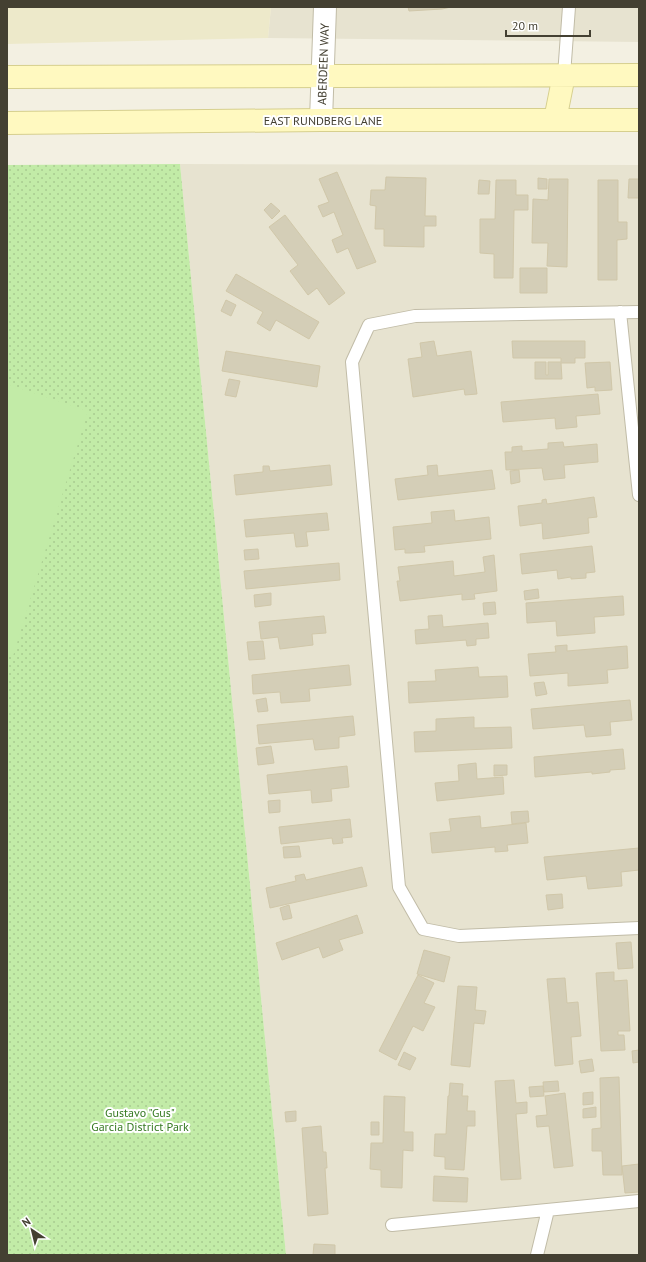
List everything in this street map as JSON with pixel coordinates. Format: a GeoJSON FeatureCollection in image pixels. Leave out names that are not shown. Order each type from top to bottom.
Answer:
{"type":"FeatureCollection","features":[{"type":"Feature","properties":{"kind":"main road"},"geometry":{"type":"LineString","coordinates":[[555,120],[564,75]]}},
{"type":"Feature","properties":{"kind":"main road"},"geometry":{"type":"LineString","coordinates":[[7,77],[639,75]]}},
{"type":"Feature","properties":{"kind":"main road","name":"EAST RUNDBERG LANE"},"geometry":{"type":"LineString","coordinates":[[7,123],[321,120],[639,120]]}},
{"type":"Feature","properties":{"kind":"street","name":"ABERDEEN WAY"},"geometry":{"type":"LineString","coordinates":[[321,120],[325,7]]}},
{"type":"Feature","properties":{"kind":"lane"},"geometry":{"type":"LineString","coordinates":[[564,75],[569,7]]}},
{"type":"Feature","properties":{"kind":"lane"},"geometry":{"type":"LineString","coordinates":[[620,312],[639,495]]}},
{"type":"Feature","properties":{"kind":"lane"},"geometry":{"type":"LineString","coordinates":[[639,312],[414,316],[369,326],[352,362],[400,887],[423,929],[458,936],[639,928]]}},
{"type":"Feature","properties":{"kind":"lane"},"geometry":{"type":"LineString","coordinates":[[392,1225],[639,1201]]}},
{"type":"Feature","properties":{"kind":"lane"},"geometry":{"type":"LineString","coordinates":[[537,1255],[548,1210]]}},
{"type":"Feature","properties":{"kind":"shaded area"},"geometry":{"type":"Polygon","coordinates":[[[7,7],[271,7],[268,38],[7,44],[7,7]]]}},
{"type":"Feature","properties":{"kind":"shaded area"},"geometry":{"type":"Polygon","coordinates":[[[271,7],[639,7],[639,42],[268,38],[271,7]]]}},
{"type":"Feature","properties":{"kind":"shaded area"},"geometry":{"type":"Polygon","coordinates":[[[180,164],[639,165],[639,1255],[286,1255],[180,164]]]}},
{"type":"Feature","properties":{"kind":"green space","name":"Gustavo \"Gus\" Garcia District Park"},"geometry":{"type":"Polygon","coordinates":[[[180,164],[286,1255],[7,1255],[7,165],[180,164]]]}},
{"type":"Feature","properties":{"kind":"green space"},"geometry":{"type":"Polygon","coordinates":[[[7,384],[88,411],[13,656],[7,653],[7,384]]]}},
{"type":"Feature","properties":{"kind":"building"},"geometry":{"type":"Polygon","coordinates":[[[408,7],[451,7],[409,11],[408,7]]]}},
{"type":"Feature","properties":{"kind":"building"},"geometry":{"type":"Polygon","coordinates":[[[337,172],[376,262],[357,269],[348,248],[337,253],[332,240],[343,235],[334,212],[323,217],[318,206],[329,202],[319,179],[337,172]]]}},
{"type":"Feature","properties":{"kind":"building"},"geometry":{"type":"Polygon","coordinates":[[[386,177],[426,178],[425,216],[436,216],[436,226],[424,226],[424,247],[384,246],[384,229],[375,229],[376,206],[370,205],[371,190],[385,190],[386,177]]]}},
{"type":"Feature","properties":{"kind":"building"},"geometry":{"type":"Polygon","coordinates":[[[538,178],[547,179],[547,189],[538,189],[538,178]]]}},
{"type":"Feature","properties":{"kind":"building"},"geometry":{"type":"Polygon","coordinates":[[[549,179],[568,179],[567,267],[547,266],[548,243],[532,243],[533,199],[548,200],[549,179]]]}},
{"type":"Feature","properties":{"kind":"building"},"geometry":{"type":"Polygon","coordinates":[[[629,179],[639,179],[639,198],[628,198],[629,179]]]}},
{"type":"Feature","properties":{"kind":"building"},"geometry":{"type":"Polygon","coordinates":[[[479,180],[490,181],[489,194],[478,194],[479,180]]]}},
{"type":"Feature","properties":{"kind":"building"},"geometry":{"type":"Polygon","coordinates":[[[496,180],[516,180],[516,195],[528,195],[528,210],[514,210],[513,278],[494,278],[494,254],[480,253],[480,219],[495,219],[496,180]]]}},
{"type":"Feature","properties":{"kind":"building"},"geometry":{"type":"Polygon","coordinates":[[[598,180],[618,180],[618,222],[627,222],[627,239],[617,240],[617,280],[598,280],[598,180]]]}},
{"type":"Feature","properties":{"kind":"building"},"geometry":{"type":"Polygon","coordinates":[[[271,203],[280,211],[272,219],[264,210],[271,203]]]}},
{"type":"Feature","properties":{"kind":"building"},"geometry":{"type":"Polygon","coordinates":[[[285,215],[345,293],[329,305],[317,288],[308,295],[290,271],[298,265],[269,227],[285,215]]]}},
{"type":"Feature","properties":{"kind":"building"},"geometry":{"type":"Polygon","coordinates":[[[520,268],[547,268],[547,293],[520,293],[520,268]]]}},
{"type":"Feature","properties":{"kind":"building"},"geometry":{"type":"Polygon","coordinates":[[[236,274],[319,322],[309,339],[276,320],[270,331],[257,323],[263,312],[226,291],[236,274]]]}},
{"type":"Feature","properties":{"kind":"building"},"geometry":{"type":"Polygon","coordinates":[[[226,300],[236,305],[231,316],[221,311],[226,300]]]}},
{"type":"Feature","properties":{"kind":"building"},"geometry":{"type":"Polygon","coordinates":[[[434,341],[437,356],[471,351],[477,394],[465,395],[464,389],[413,397],[408,359],[422,357],[420,343],[434,341]]]}},
{"type":"Feature","properties":{"kind":"building"},"geometry":{"type":"Polygon","coordinates":[[[512,341],[585,341],[585,358],[575,358],[575,363],[561,363],[562,379],[535,379],[535,362],[546,362],[546,375],[548,375],[548,362],[561,362],[561,358],[513,358],[512,341]]]}},
{"type":"Feature","properties":{"kind":"building"},"geometry":{"type":"Polygon","coordinates":[[[226,351],[320,366],[317,387],[222,371],[226,351]]]}},
{"type":"Feature","properties":{"kind":"building"},"geometry":{"type":"Polygon","coordinates":[[[610,362],[612,390],[595,391],[595,387],[587,388],[585,363],[610,362]]]}},
{"type":"Feature","properties":{"kind":"building"},"geometry":{"type":"Polygon","coordinates":[[[229,379],[240,381],[236,397],[225,395],[229,379]]]}},
{"type":"Feature","properties":{"kind":"building"},"geometry":{"type":"Polygon","coordinates":[[[598,394],[600,414],[576,416],[577,427],[556,429],[555,418],[503,422],[501,402],[598,394]]]}},
{"type":"Feature","properties":{"kind":"building"},"geometry":{"type":"Polygon","coordinates":[[[563,442],[564,447],[597,444],[598,462],[564,465],[565,478],[544,480],[542,468],[506,470],[505,452],[512,452],[512,447],[522,446],[522,451],[548,449],[548,443],[563,442]]]}},
{"type":"Feature","properties":{"kind":"building"},"geometry":{"type":"Polygon","coordinates":[[[330,465],[332,485],[236,495],[234,475],[263,472],[263,466],[269,466],[270,471],[330,465]]]}},
{"type":"Feature","properties":{"kind":"building"},"geometry":{"type":"Polygon","coordinates":[[[437,465],[438,476],[492,470],[495,489],[398,500],[395,479],[428,475],[427,466],[437,465]]]}},
{"type":"Feature","properties":{"kind":"building"},"geometry":{"type":"Polygon","coordinates":[[[519,470],[520,482],[511,484],[510,471],[519,470]]]}},
{"type":"Feature","properties":{"kind":"building"},"geometry":{"type":"Polygon","coordinates":[[[594,497],[597,517],[588,518],[589,533],[543,539],[542,523],[520,526],[518,506],[542,503],[542,500],[546,499],[547,504],[594,497]]]}},
{"type":"Feature","properties":{"kind":"building"},"geometry":{"type":"Polygon","coordinates":[[[454,510],[455,521],[489,517],[491,539],[424,546],[425,552],[405,553],[405,549],[395,550],[393,527],[432,523],[431,512],[454,510]]]}},
{"type":"Feature","properties":{"kind":"building"},"geometry":{"type":"Polygon","coordinates":[[[327,513],[329,530],[306,532],[308,546],[296,547],[294,533],[246,537],[244,520],[327,513]]]}},
{"type":"Feature","properties":{"kind":"building"},"geometry":{"type":"Polygon","coordinates":[[[592,546],[595,572],[586,573],[586,578],[571,579],[571,577],[558,579],[557,570],[522,574],[520,554],[592,546]]]}},
{"type":"Feature","properties":{"kind":"building"},"geometry":{"type":"Polygon","coordinates":[[[258,549],[259,559],[245,560],[244,550],[258,549]]]}},
{"type":"Feature","properties":{"kind":"building"},"geometry":{"type":"Polygon","coordinates":[[[494,555],[497,591],[474,594],[475,599],[462,600],[462,594],[400,601],[397,581],[400,581],[398,567],[453,561],[454,576],[485,572],[483,557],[494,555]]]}},
{"type":"Feature","properties":{"kind":"building"},"geometry":{"type":"Polygon","coordinates":[[[339,563],[340,580],[246,589],[244,571],[339,563]]]}},
{"type":"Feature","properties":{"kind":"building"},"geometry":{"type":"Polygon","coordinates":[[[538,589],[539,598],[525,600],[524,591],[538,589]]]}},
{"type":"Feature","properties":{"kind":"building"},"geometry":{"type":"Polygon","coordinates":[[[271,593],[271,605],[255,607],[254,595],[271,593]]]}},
{"type":"Feature","properties":{"kind":"building"},"geometry":{"type":"Polygon","coordinates":[[[623,596],[624,615],[594,617],[595,633],[557,636],[556,621],[527,623],[526,603],[623,596]]]}},
{"type":"Feature","properties":{"kind":"building"},"geometry":{"type":"Polygon","coordinates":[[[495,602],[496,614],[484,615],[483,603],[495,602]]]}},
{"type":"Feature","properties":{"kind":"building"},"geometry":{"type":"Polygon","coordinates":[[[442,615],[443,627],[488,623],[489,638],[476,639],[476,645],[467,646],[466,640],[416,644],[415,630],[429,629],[428,616],[442,615]]]}},
{"type":"Feature","properties":{"kind":"building"},"geometry":{"type":"Polygon","coordinates":[[[324,616],[326,633],[312,634],[313,645],[280,649],[278,637],[261,639],[259,622],[324,616]]]}},
{"type":"Feature","properties":{"kind":"building"},"geometry":{"type":"Polygon","coordinates":[[[263,641],[265,659],[249,660],[247,642],[263,641]]]}},
{"type":"Feature","properties":{"kind":"building"},"geometry":{"type":"Polygon","coordinates":[[[567,645],[567,651],[627,646],[628,668],[607,670],[608,683],[568,686],[568,673],[530,676],[528,654],[556,652],[555,646],[567,645]]]}},
{"type":"Feature","properties":{"kind":"building"},"geometry":{"type":"Polygon","coordinates":[[[349,665],[351,685],[309,689],[310,701],[281,703],[280,692],[253,694],[252,675],[349,665]]]}},
{"type":"Feature","properties":{"kind":"building"},"geometry":{"type":"Polygon","coordinates":[[[478,667],[479,677],[507,676],[508,697],[409,703],[408,682],[436,681],[435,670],[478,667]]]}},
{"type":"Feature","properties":{"kind":"building"},"geometry":{"type":"Polygon","coordinates":[[[544,682],[547,694],[536,696],[534,683],[544,682]]]}},
{"type":"Feature","properties":{"kind":"building"},"geometry":{"type":"Polygon","coordinates":[[[266,698],[268,711],[258,712],[256,700],[266,698]]]}},
{"type":"Feature","properties":{"kind":"building"},"geometry":{"type":"Polygon","coordinates":[[[630,700],[632,720],[610,722],[611,735],[586,737],[584,725],[533,729],[531,709],[630,700]]]}},
{"type":"Feature","properties":{"kind":"building"},"geometry":{"type":"Polygon","coordinates":[[[353,716],[355,735],[339,737],[339,748],[315,750],[313,739],[259,744],[257,725],[353,716]]]}},
{"type":"Feature","properties":{"kind":"building"},"geometry":{"type":"Polygon","coordinates":[[[474,717],[474,728],[511,727],[512,748],[415,752],[414,732],[436,731],[436,719],[474,717]]]}},
{"type":"Feature","properties":{"kind":"building"},"geometry":{"type":"Polygon","coordinates":[[[271,746],[274,763],[258,765],[256,748],[271,746]]]}},
{"type":"Feature","properties":{"kind":"building"},"geometry":{"type":"Polygon","coordinates":[[[623,749],[625,769],[610,770],[610,772],[592,774],[592,772],[535,777],[534,757],[623,749]]]}},
{"type":"Feature","properties":{"kind":"building"},"geometry":{"type":"Polygon","coordinates":[[[476,763],[477,779],[503,777],[504,794],[437,801],[435,783],[459,781],[458,765],[476,763]]]}},
{"type":"Feature","properties":{"kind":"building"},"geometry":{"type":"Polygon","coordinates":[[[494,765],[507,765],[507,775],[494,776],[494,765]]]}},
{"type":"Feature","properties":{"kind":"building"},"geometry":{"type":"Polygon","coordinates":[[[347,766],[349,787],[331,789],[332,801],[312,803],[311,790],[269,794],[267,775],[347,766]]]}},
{"type":"Feature","properties":{"kind":"building"},"geometry":{"type":"Polygon","coordinates":[[[280,800],[280,812],[269,813],[268,801],[280,800]]]}},
{"type":"Feature","properties":{"kind":"building"},"geometry":{"type":"Polygon","coordinates":[[[528,811],[529,822],[512,824],[511,812],[528,811]]]}},
{"type":"Feature","properties":{"kind":"building"},"geometry":{"type":"Polygon","coordinates":[[[480,816],[481,828],[526,823],[528,843],[507,845],[508,851],[495,852],[495,847],[432,853],[430,833],[451,831],[449,819],[480,816]]]}},
{"type":"Feature","properties":{"kind":"building"},"geometry":{"type":"Polygon","coordinates":[[[350,819],[352,837],[342,838],[343,843],[333,844],[332,838],[281,844],[279,827],[350,819]]]}},
{"type":"Feature","properties":{"kind":"building"},"geometry":{"type":"Polygon","coordinates":[[[299,846],[301,857],[284,858],[283,847],[299,846]]]}},
{"type":"Feature","properties":{"kind":"building"},"geometry":{"type":"Polygon","coordinates":[[[639,848],[639,870],[621,872],[622,886],[588,889],[586,876],[547,880],[544,857],[639,848]]]}},
{"type":"Feature","properties":{"kind":"building"},"geometry":{"type":"Polygon","coordinates":[[[362,867],[367,886],[270,908],[266,888],[296,881],[295,876],[304,874],[306,880],[362,867]]]}},
{"type":"Feature","properties":{"kind":"building"},"geometry":{"type":"Polygon","coordinates":[[[562,894],[563,908],[548,910],[546,895],[562,894]]]}},
{"type":"Feature","properties":{"kind":"building"},"geometry":{"type":"Polygon","coordinates":[[[289,905],[292,918],[283,920],[280,908],[289,905]]]}},
{"type":"Feature","properties":{"kind":"building"},"geometry":{"type":"Polygon","coordinates":[[[357,915],[363,933],[339,940],[343,950],[323,958],[319,947],[282,960],[276,943],[357,915]]]}},
{"type":"Feature","properties":{"kind":"building"},"geometry":{"type":"Polygon","coordinates":[[[631,942],[633,968],[618,969],[616,943],[631,942]]]}},
{"type":"Feature","properties":{"kind":"building"},"geometry":{"type":"Polygon","coordinates":[[[424,950],[450,957],[444,982],[417,974],[424,950]]]}},
{"type":"Feature","properties":{"kind":"building"},"geometry":{"type":"Polygon","coordinates":[[[614,972],[614,981],[627,980],[630,1031],[618,1031],[618,1035],[624,1035],[625,1050],[601,1051],[596,973],[614,972]]]}},
{"type":"Feature","properties":{"kind":"building"},"geometry":{"type":"Polygon","coordinates":[[[418,975],[434,983],[424,1003],[435,1007],[423,1031],[413,1026],[396,1060],[379,1051],[418,975]]]}},
{"type":"Feature","properties":{"kind":"building"},"geometry":{"type":"Polygon","coordinates":[[[565,978],[567,1003],[578,1002],[581,1036],[571,1037],[573,1064],[555,1066],[547,979],[565,978]]]}},
{"type":"Feature","properties":{"kind":"building"},"geometry":{"type":"Polygon","coordinates":[[[458,986],[477,987],[475,1010],[486,1011],[484,1024],[474,1023],[470,1067],[451,1065],[458,986]]]}},
{"type":"Feature","properties":{"kind":"building"},"geometry":{"type":"Polygon","coordinates":[[[639,1050],[639,1062],[633,1063],[632,1051],[639,1050]]]}},
{"type":"Feature","properties":{"kind":"building"},"geometry":{"type":"Polygon","coordinates":[[[404,1052],[416,1058],[410,1070],[398,1065],[404,1052]]]}},
{"type":"Feature","properties":{"kind":"building"},"geometry":{"type":"Polygon","coordinates":[[[592,1059],[594,1071],[581,1073],[579,1061],[592,1059]]]}},
{"type":"Feature","properties":{"kind":"building"},"geometry":{"type":"Polygon","coordinates":[[[619,1077],[622,1175],[603,1175],[602,1151],[592,1151],[592,1129],[601,1128],[600,1078],[619,1077]]]}},
{"type":"Feature","properties":{"kind":"building"},"geometry":{"type":"Polygon","coordinates":[[[514,1080],[516,1103],[527,1102],[527,1113],[516,1114],[521,1179],[501,1180],[495,1081],[514,1080]]]}},
{"type":"Feature","properties":{"kind":"building"},"geometry":{"type":"Polygon","coordinates":[[[558,1081],[559,1091],[544,1092],[543,1082],[558,1081]]]}},
{"type":"Feature","properties":{"kind":"building"},"geometry":{"type":"Polygon","coordinates":[[[450,1083],[463,1084],[462,1096],[468,1096],[467,1111],[475,1111],[475,1126],[467,1126],[464,1170],[445,1169],[445,1157],[434,1156],[435,1134],[446,1134],[450,1083]]]}},
{"type":"Feature","properties":{"kind":"building"},"geometry":{"type":"Polygon","coordinates":[[[543,1086],[544,1096],[530,1097],[529,1087],[543,1086]]]}},
{"type":"Feature","properties":{"kind":"building"},"geometry":{"type":"Polygon","coordinates":[[[593,1092],[593,1104],[583,1105],[583,1093],[593,1092]]]}},
{"type":"Feature","properties":{"kind":"building"},"geometry":{"type":"Polygon","coordinates":[[[565,1093],[573,1166],[554,1168],[549,1126],[537,1127],[536,1116],[547,1115],[545,1096],[565,1093]]]}},
{"type":"Feature","properties":{"kind":"building"},"geometry":{"type":"Polygon","coordinates":[[[384,1096],[405,1097],[404,1132],[413,1132],[413,1151],[403,1150],[402,1188],[381,1187],[381,1170],[370,1169],[371,1143],[383,1143],[384,1096]]]}},
{"type":"Feature","properties":{"kind":"building"},"geometry":{"type":"Polygon","coordinates":[[[596,1107],[596,1117],[583,1118],[583,1109],[596,1107]]]}},
{"type":"Feature","properties":{"kind":"building"},"geometry":{"type":"Polygon","coordinates":[[[296,1111],[296,1121],[286,1122],[285,1112],[296,1111]]]}},
{"type":"Feature","properties":{"kind":"building"},"geometry":{"type":"Polygon","coordinates":[[[371,1122],[379,1122],[379,1135],[371,1135],[371,1122]]]}},
{"type":"Feature","properties":{"kind":"building"},"geometry":{"type":"Polygon","coordinates":[[[321,1126],[323,1152],[326,1152],[327,1168],[325,1168],[328,1214],[308,1216],[302,1128],[321,1126]]]}},
{"type":"Feature","properties":{"kind":"building"},"geometry":{"type":"Polygon","coordinates":[[[639,1164],[639,1192],[625,1193],[622,1166],[639,1164]]]}},
{"type":"Feature","properties":{"kind":"building"},"geometry":{"type":"Polygon","coordinates":[[[434,1176],[468,1178],[467,1202],[433,1201],[434,1176]]]}},
{"type":"Feature","properties":{"kind":"building"},"geometry":{"type":"Polygon","coordinates":[[[314,1244],[335,1245],[335,1255],[313,1255],[314,1244]]]}}]}
